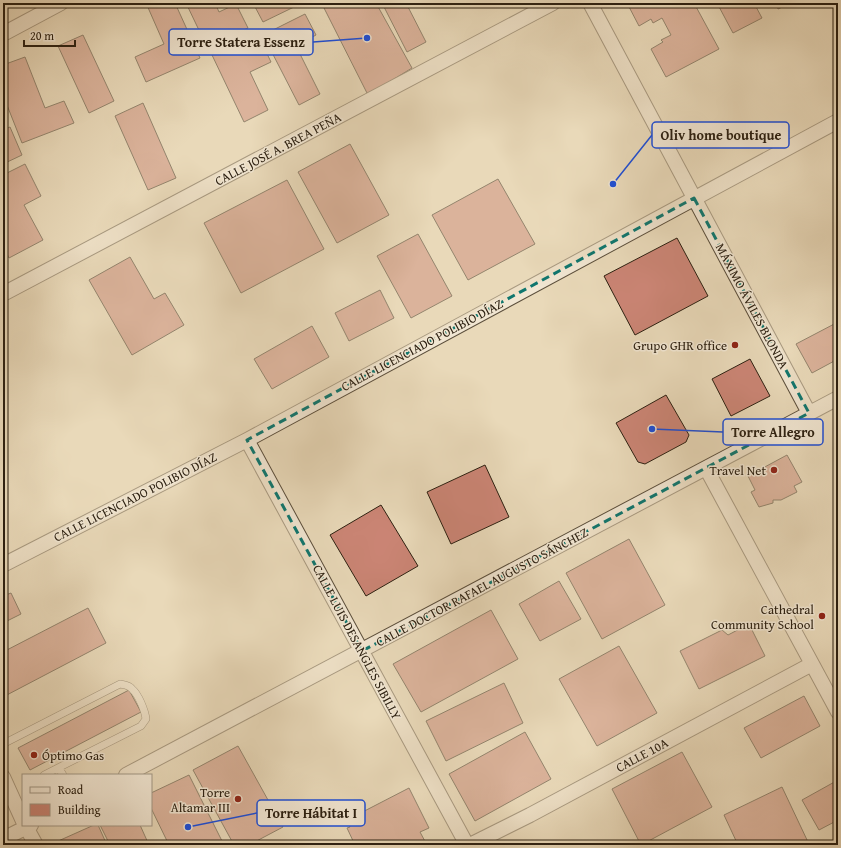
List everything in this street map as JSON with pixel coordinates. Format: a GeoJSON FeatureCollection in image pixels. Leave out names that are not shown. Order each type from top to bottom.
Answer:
{"type":"FeatureCollection","features":[{"type":"Feature","properties":{"kind":"street"},"geometry":{"type":"LineString","coordinates":[[3,34],[61,3]]}},
{"type":"Feature","properties":{"kind":"street","name":"CALLE JOSÉ A. BREA PEÑA"},"geometry":{"type":"LineString","coordinates":[[3,294],[553,3]]}},
{"type":"Feature","properties":{"kind":"street","name":"MÁXIMO ÁVILES BLONDA"},"geometry":{"type":"LineString","coordinates":[[590,3],[810,413]]}},
{"type":"Feature","properties":{"kind":"street","name":"CALLE LICENCIADO POLIBIO DÍAZ"},"geometry":{"type":"LineString","coordinates":[[3,566],[247,440],[838,121]]}},
{"type":"Feature","properties":{"kind":"street","name":"CALLE DOCTOR RAFAEL AUGUSTO SÁNCHEZ"},"geometry":{"type":"LineString","coordinates":[[128,774],[838,398]]}},
{"type":"Feature","properties":{"kind":"street","name":"CALLE LUIS DESANGLES SIBILLY"},"geometry":{"type":"LineString","coordinates":[[247,440],[467,845]]}},
{"type":"Feature","properties":{"kind":"street"},"geometry":{"type":"LineString","coordinates":[[706,468],[838,712]]}},
{"type":"Feature","properties":{"kind":"street","name":"CALLE 10A"},"geometry":{"type":"LineString","coordinates":[[470,845],[530,815],[812,664]]}},
{"type":"Feature","properties":{"kind":"street"},"geometry":{"type":"LineString","coordinates":[[3,777],[22,817]]}},
{"type":"Feature","properties":{"kind":"street"},"geometry":{"type":"LineString","coordinates":[[3,839],[24,826]]}},
{"type":"Feature","properties":{"kind":"street"},"geometry":{"type":"LineString","coordinates":[[26,826],[36,845]]}},
{"type":"Feature","properties":{"kind":"lane"},"geometry":{"type":"LineString","coordinates":[[3,744],[120,684],[127,685],[133,689],[145,711],[146,719],[141,726],[46,774]]}},
{"type":"Feature","properties":{"kind":"lane"},"geometry":{"type":"LineString","coordinates":[[59,768],[62,774]]}},
{"type":"Feature","properties":{"kind":"highlighted area"},"geometry":{"type":"Polygon","coordinates":[[[694,198],[809,413],[362,651],[247,440],[694,198]]]}},
{"type":"Feature","properties":{"kind":"building"},"geometry":{"type":"Polygon","coordinates":[[[146,3],[175,3],[200,58],[146,82],[135,57],[164,44],[146,3]]]}},
{"type":"Feature","properties":{"kind":"building"},"geometry":{"type":"Polygon","coordinates":[[[186,3],[215,3],[219,12],[236,4],[248,28],[207,47],[186,3]]]}},
{"type":"Feature","properties":{"kind":"building"},"geometry":{"type":"Polygon","coordinates":[[[253,3],[292,3],[294,7],[263,22],[253,3]]]}},
{"type":"Feature","properties":{"kind":"building"},"geometry":{"type":"Polygon","coordinates":[[[333,3],[376,3],[412,68],[368,95],[324,8],[333,3]]]}},
{"type":"Feature","properties":{"kind":"building"},"geometry":{"type":"Polygon","coordinates":[[[382,3],[406,3],[426,42],[407,52],[382,3]]]}},
{"type":"Feature","properties":{"kind":"building"},"geometry":{"type":"Polygon","coordinates":[[[627,3],[694,3],[719,49],[666,77],[651,49],[663,42],[661,40],[671,35],[662,18],[653,23],[651,19],[639,26],[627,3]]]}},
{"type":"Feature","properties":{"kind":"building"},"geometry":{"type":"Polygon","coordinates":[[[717,3],[754,3],[762,18],[733,33],[717,3]]]}},
{"type":"Feature","properties":{"kind":"building"},"geometry":{"type":"Polygon","coordinates":[[[776,3],[791,3],[778,9],[776,3]]]}},
{"type":"Feature","properties":{"kind":"building"},"geometry":{"type":"Polygon","coordinates":[[[305,14],[316,35],[296,46],[320,94],[299,105],[263,35],[305,14]]]}},
{"type":"Feature","properties":{"kind":"building"},"geometry":{"type":"Polygon","coordinates":[[[257,33],[271,62],[250,72],[268,110],[244,122],[212,55],[257,33]]]}},
{"type":"Feature","properties":{"kind":"building"},"geometry":{"type":"Polygon","coordinates":[[[83,35],[114,101],[89,113],[58,46],[83,35]]]}},
{"type":"Feature","properties":{"kind":"building"},"geometry":{"type":"Polygon","coordinates":[[[25,57],[45,108],[64,101],[74,123],[22,143],[3,95],[3,65],[25,57]]]}},
{"type":"Feature","properties":{"kind":"building"},"geometry":{"type":"Polygon","coordinates":[[[143,103],[176,178],[148,190],[115,116],[143,103]]]}},
{"type":"Feature","properties":{"kind":"building"},"geometry":{"type":"Polygon","coordinates":[[[10,127],[22,155],[3,164],[3,130],[10,127]]]}},
{"type":"Feature","properties":{"kind":"building"},"geometry":{"type":"Polygon","coordinates":[[[350,144],[389,215],[337,243],[298,172],[350,144]]]}},
{"type":"Feature","properties":{"kind":"building"},"geometry":{"type":"Polygon","coordinates":[[[25,164],[41,196],[24,205],[43,240],[9,258],[3,246],[3,175],[25,164]]]}},
{"type":"Feature","properties":{"kind":"building"},"geometry":{"type":"Polygon","coordinates":[[[498,179],[535,244],[468,280],[432,215],[498,179]]]}},
{"type":"Feature","properties":{"kind":"building"},"geometry":{"type":"Polygon","coordinates":[[[287,180],[324,249],[241,293],[204,223],[287,180]]]}},
{"type":"Feature","properties":{"kind":"building"},"geometry":{"type":"Polygon","coordinates":[[[418,234],[452,296],[411,318],[377,256],[418,234]]]}},
{"type":"Feature","properties":{"kind":"building"},"geometry":{"type":"Polygon","coordinates":[[[677,238],[708,296],[635,335],[604,276],[677,238]]]}},
{"type":"Feature","properties":{"kind":"building"},"geometry":{"type":"Polygon","coordinates":[[[130,257],[154,299],[165,293],[184,325],[132,355],[89,280],[130,257]]]}},
{"type":"Feature","properties":{"kind":"building"},"geometry":{"type":"Polygon","coordinates":[[[380,290],[394,318],[349,341],[335,313],[380,290]]]}},
{"type":"Feature","properties":{"kind":"building"},"geometry":{"type":"Polygon","coordinates":[[[838,322],[838,359],[812,373],[796,344],[838,322]]]}},
{"type":"Feature","properties":{"kind":"building"},"geometry":{"type":"Polygon","coordinates":[[[312,326],[329,357],[272,389],[254,359],[312,326]]]}},
{"type":"Feature","properties":{"kind":"building"},"geometry":{"type":"Polygon","coordinates":[[[750,359],[770,396],[731,416],[712,379],[750,359]]]}},
{"type":"Feature","properties":{"kind":"building"},"geometry":{"type":"Polygon","coordinates":[[[666,395],[689,435],[686,442],[645,464],[638,462],[616,423],[666,395]]]}},
{"type":"Feature","properties":{"kind":"building"},"geometry":{"type":"Polygon","coordinates":[[[787,455],[802,482],[794,486],[797,492],[781,500],[773,500],[773,503],[759,507],[751,492],[755,490],[748,476],[787,455]]]}},
{"type":"Feature","properties":{"kind":"building"},"geometry":{"type":"Polygon","coordinates":[[[485,465],[509,517],[451,544],[427,492],[485,465]]]}},
{"type":"Feature","properties":{"kind":"building"},"geometry":{"type":"Polygon","coordinates":[[[381,505],[418,566],[366,596],[330,535],[381,505]]]}},
{"type":"Feature","properties":{"kind":"building"},"geometry":{"type":"Polygon","coordinates":[[[629,539],[665,605],[602,639],[566,573],[629,539]]]}},
{"type":"Feature","properties":{"kind":"building"},"geometry":{"type":"Polygon","coordinates":[[[559,581],[581,619],[540,641],[519,604],[559,581]]]}},
{"type":"Feature","properties":{"kind":"building"},"geometry":{"type":"Polygon","coordinates":[[[11,593],[21,614],[3,623],[3,596],[11,593]]]}},
{"type":"Feature","properties":{"kind":"building"},"geometry":{"type":"Polygon","coordinates":[[[88,608],[106,643],[3,697],[3,652],[88,608]]]}},
{"type":"Feature","properties":{"kind":"building"},"geometry":{"type":"Polygon","coordinates":[[[491,610],[518,659],[421,712],[393,664],[491,610]]]}},
{"type":"Feature","properties":{"kind":"building"},"geometry":{"type":"Polygon","coordinates":[[[749,624],[765,656],[699,689],[680,651],[722,630],[728,635],[749,624]]]}},
{"type":"Feature","properties":{"kind":"building"},"geometry":{"type":"Polygon","coordinates":[[[619,646],[657,713],[597,746],[559,679],[619,646]]]}},
{"type":"Feature","properties":{"kind":"building"},"geometry":{"type":"Polygon","coordinates":[[[504,683],[523,723],[446,761],[426,721],[504,683]]]}},
{"type":"Feature","properties":{"kind":"building"},"geometry":{"type":"Polygon","coordinates":[[[129,690],[141,712],[30,770],[18,748],[129,690]]]}},
{"type":"Feature","properties":{"kind":"building"},"geometry":{"type":"Polygon","coordinates":[[[804,696],[820,726],[761,758],[744,728],[804,696]]]}},
{"type":"Feature","properties":{"kind":"building"},"geometry":{"type":"Polygon","coordinates":[[[525,732],[551,779],[475,821],[449,774],[525,732]]]}},
{"type":"Feature","properties":{"kind":"building","name":"Torre Altamar III"},"geometry":{"type":"Polygon","coordinates":[[[238,746],[283,827],[249,845],[234,845],[193,770],[238,746]]]}},
{"type":"Feature","properties":{"kind":"building"},"geometry":{"type":"Polygon","coordinates":[[[682,752],[712,807],[641,845],[612,789],[682,752]]]}},
{"type":"Feature","properties":{"kind":"building"},"geometry":{"type":"Polygon","coordinates":[[[189,775],[224,845],[169,845],[152,810],[152,793],[189,775]]]}},
{"type":"Feature","properties":{"kind":"building"},"geometry":{"type":"Polygon","coordinates":[[[838,780],[838,820],[819,830],[802,800],[838,780]]]}},
{"type":"Feature","properties":{"kind":"building"},"geometry":{"type":"Polygon","coordinates":[[[782,787],[808,842],[801,845],[738,845],[724,815],[782,787]]]}},
{"type":"Feature","properties":{"kind":"building"},"geometry":{"type":"Polygon","coordinates":[[[409,788],[429,828],[420,832],[427,845],[355,845],[347,828],[350,827],[347,820],[409,788]]]}},
{"type":"Feature","properties":{"kind":"building"},"geometry":{"type":"Polygon","coordinates":[[[92,826],[98,826],[107,845],[57,845],[56,842],[92,826]]]}},
{"type":"Feature","properties":{"kind":"building"},"geometry":{"type":"Polygon","coordinates":[[[100,826],[140,826],[149,845],[110,845],[100,826]]]}},
{"type":"Feature","properties":{"kind":"place","name":"Torre Statera Essenz"},"geometry":{"type":"Point","coordinates":[367,38]}},
{"type":"Feature","properties":{"kind":"place","name":"Oliv home boutique"},"geometry":{"type":"Point","coordinates":[613,184]}},
{"type":"Feature","properties":{"kind":"place","name":"Grupo GHR office"},"geometry":{"type":"Point","coordinates":[735,345]}},
{"type":"Feature","properties":{"kind":"place","name":"Torre Allegro"},"geometry":{"type":"Point","coordinates":[652,429]}},
{"type":"Feature","properties":{"kind":"place","name":"Travel Net"},"geometry":{"type":"Point","coordinates":[774,470]}},
{"type":"Feature","properties":{"kind":"place","name":"Cathedral Community School"},"geometry":{"type":"Point","coordinates":[822,616]}},
{"type":"Feature","properties":{"kind":"place","name":"Óptimo Gas"},"geometry":{"type":"Point","coordinates":[34,755]}},
{"type":"Feature","properties":{"kind":"place","name":"Torre Altamar III"},"geometry":{"type":"Point","coordinates":[238,799]}},
{"type":"Feature","properties":{"kind":"place","name":"Torre Hábitat I"},"geometry":{"type":"Point","coordinates":[188,827]}}]}
